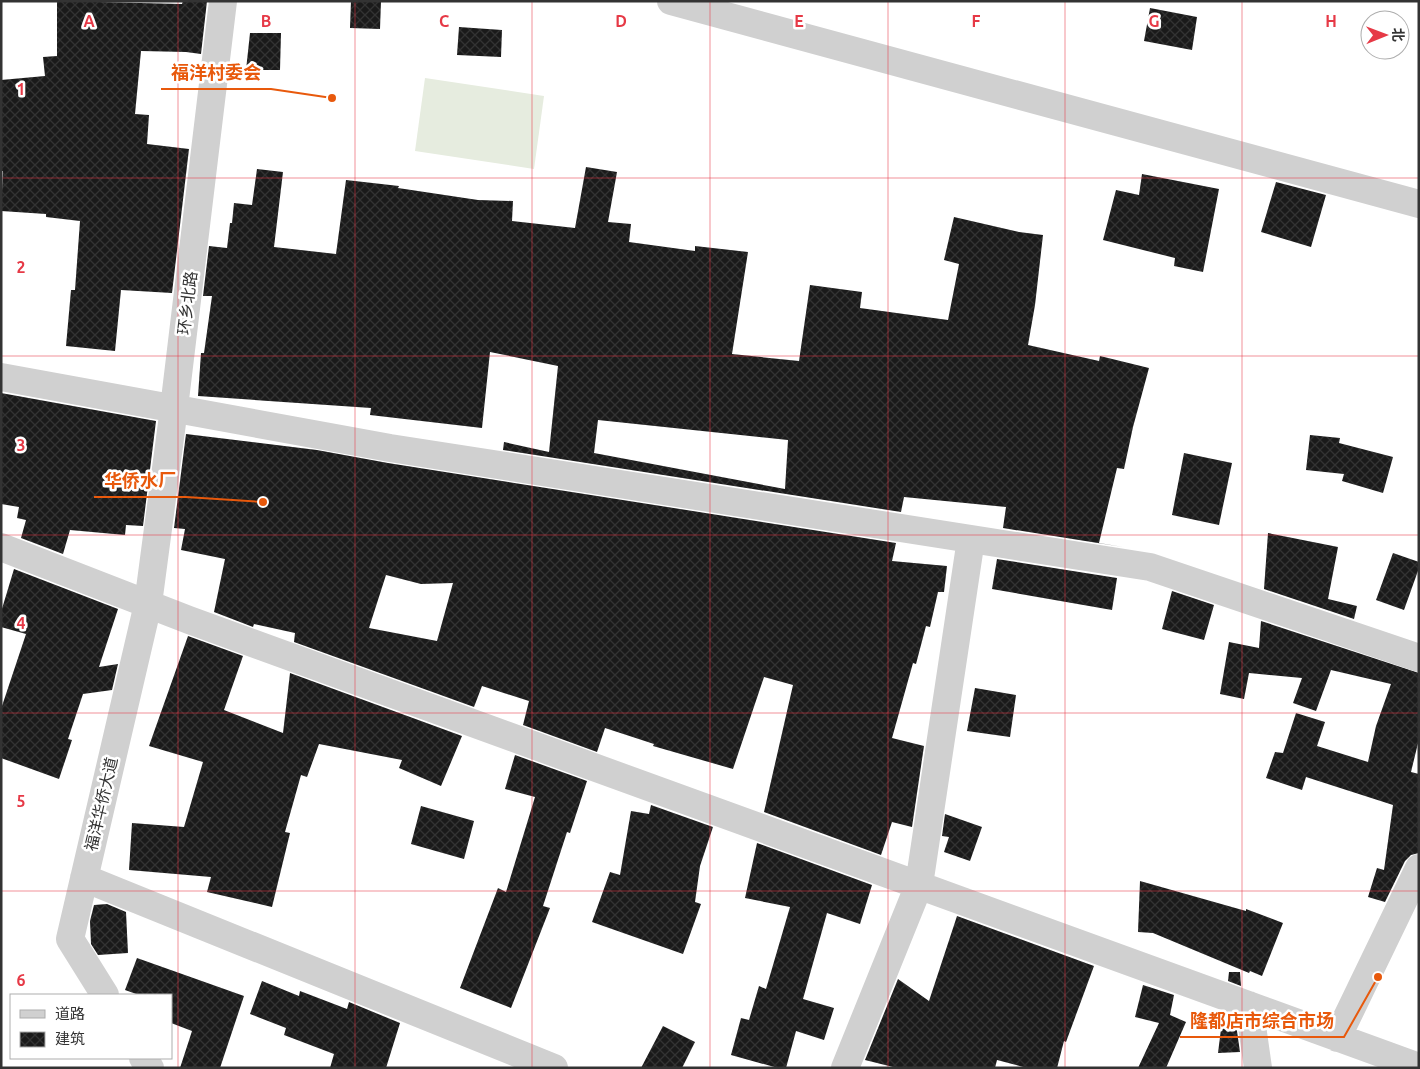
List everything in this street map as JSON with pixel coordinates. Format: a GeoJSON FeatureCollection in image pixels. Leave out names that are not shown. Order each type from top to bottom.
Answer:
{"type":"FeatureCollection","features":[{"type":"Feature","properties":{"kind":"street","name":"环乡北路"},"geometry":{"type":"LineString","coordinates":[[148,604],[174,408],[223,1]]}},
{"type":"Feature","properties":{"kind":"street"},"geometry":{"type":"LineString","coordinates":[[671,1],[1419,204]]}},
{"type":"Feature","properties":{"kind":"street"},"geometry":{"type":"LineString","coordinates":[[1,377],[390,448],[1150,567],[1419,658]]}},
{"type":"Feature","properties":{"kind":"street"},"geometry":{"type":"LineString","coordinates":[[846,1068],[918,885],[971,539]]}},
{"type":"Feature","properties":{"kind":"street"},"geometry":{"type":"LineString","coordinates":[[1,547],[148,604],[1419,1067]]}},
{"type":"Feature","properties":{"kind":"street","name":"福洋华侨大道"},"geometry":{"type":"LineString","coordinates":[[103,994],[70,939],[148,604]]}},
{"type":"Feature","properties":{"kind":"street"},"geometry":{"type":"LineString","coordinates":[[1338,1038],[1419,868]]}},
{"type":"Feature","properties":{"kind":"street"},"geometry":{"type":"LineString","coordinates":[[84,878],[554,1068]]}},
{"type":"Feature","properties":{"kind":"street"},"geometry":{"type":"LineString","coordinates":[[1249,1005],[1258,1068]]}},
{"type":"Feature","properties":{"kind":"shaded area"},"geometry":{"type":"Polygon","coordinates":[[[425,78],[544,96],[534,169],[415,151],[425,78]]]}},
{"type":"Feature","properties":{"kind":"building"},"geometry":{"type":"Polygon","coordinates":[[[57,1],[182,4],[183,1],[207,1],[201,54],[141,51],[135,114],[149,115],[147,144],[189,149],[172,293],[121,290],[115,351],[66,346],[71,290],[75,290],[80,221],[46,217],[46,214],[1,211],[3,171],[1,171],[1,80],[45,76],[43,57],[57,56],[57,1]]]}},
{"type":"Feature","properties":{"kind":"building"},"geometry":{"type":"Polygon","coordinates":[[[351,1],[381,1],[380,29],[350,28],[351,1]]]}},
{"type":"Feature","properties":{"kind":"building"},"geometry":{"type":"Polygon","coordinates":[[[1150,8],[1197,17],[1192,50],[1144,41],[1150,8]]]}},
{"type":"Feature","properties":{"kind":"building"},"geometry":{"type":"Polygon","coordinates":[[[459,27],[502,30],[501,57],[457,55],[459,27]]]}},
{"type":"Feature","properties":{"kind":"building"},"geometry":{"type":"Polygon","coordinates":[[[250,33],[281,33],[280,70],[246,70],[250,33]]]}},
{"type":"Feature","properties":{"kind":"building"},"geometry":{"type":"Polygon","coordinates":[[[586,167],[617,172],[608,222],[631,224],[629,242],[695,251],[695,246],[748,252],[732,354],[799,361],[810,285],[862,292],[860,308],[948,320],[959,264],[944,260],[954,217],[1019,232],[1043,235],[1035,305],[1028,345],[1099,361],[1100,356],[1149,368],[1124,469],[1117,468],[1099,543],[1123,547],[1003,528],[1006,507],[904,497],[901,512],[503,450],[504,442],[549,452],[558,366],[490,352],[482,428],[370,415],[371,408],[198,396],[201,353],[204,353],[212,296],[203,296],[209,246],[227,248],[234,203],[252,205],[257,169],[283,172],[274,247],[336,254],[346,180],[399,186],[398,188],[478,200],[513,201],[512,221],[575,228],[586,167]],[[598,420],[594,453],[785,489],[788,440],[598,420]]]}},
{"type":"Feature","properties":{"kind":"building"},"geometry":{"type":"Polygon","coordinates":[[[1142,174],[1219,189],[1203,272],[1174,266],[1175,258],[1103,240],[1116,190],[1139,195],[1142,174]]]}},
{"type":"Feature","properties":{"kind":"building"},"geometry":{"type":"Polygon","coordinates":[[[1276,182],[1326,195],[1311,247],[1261,232],[1276,182]]]}},
{"type":"Feature","properties":{"kind":"building"},"geometry":{"type":"Polygon","coordinates":[[[1,393],[156,421],[143,526],[126,525],[125,535],[70,530],[63,554],[21,538],[26,520],[17,518],[19,507],[1,504],[1,393]]]}},
{"type":"Feature","properties":{"kind":"building"},"geometry":{"type":"Polygon","coordinates":[[[186,434],[317,450],[388,463],[896,543],[892,561],[947,566],[944,592],[938,592],[930,627],[926,626],[916,664],[913,663],[892,738],[924,746],[912,827],[892,822],[881,855],[764,812],[793,685],[764,677],[733,769],[653,746],[654,744],[605,728],[597,752],[523,725],[529,701],[482,686],[474,707],[294,642],[295,633],[254,624],[253,627],[214,612],[225,559],[181,550],[185,529],[174,528],[186,434]],[[386,575],[369,628],[437,641],[453,583],[421,584],[386,575]]]}},
{"type":"Feature","properties":{"kind":"building"},"geometry":{"type":"Polygon","coordinates":[[[1310,435],[1340,438],[1339,443],[1393,457],[1383,493],[1342,481],[1344,474],[1306,470],[1310,435]]]}},
{"type":"Feature","properties":{"kind":"building"},"geometry":{"type":"Polygon","coordinates":[[[1184,453],[1232,463],[1219,525],[1172,515],[1184,453]]]}},
{"type":"Feature","properties":{"kind":"building"},"geometry":{"type":"Polygon","coordinates":[[[1268,533],[1338,547],[1328,599],[1357,606],[1354,619],[1264,589],[1268,533]]]}},
{"type":"Feature","properties":{"kind":"building"},"geometry":{"type":"Polygon","coordinates":[[[1393,553],[1419,562],[1419,568],[1404,610],[1376,600],[1393,553]]]}},
{"type":"Feature","properties":{"kind":"building"},"geometry":{"type":"Polygon","coordinates":[[[997,559],[1117,578],[1112,610],[992,589],[997,559]]]}},
{"type":"Feature","properties":{"kind":"building"},"geometry":{"type":"Polygon","coordinates":[[[14,569],[118,609],[99,667],[118,664],[112,690],[83,694],[68,739],[72,740],[59,779],[1,758],[1,709],[26,634],[1,627],[1,612],[14,569]]]}},
{"type":"Feature","properties":{"kind":"building"},"geometry":{"type":"Polygon","coordinates":[[[1172,591],[1214,605],[1204,640],[1162,629],[1172,591]]]}},
{"type":"Feature","properties":{"kind":"building"},"geometry":{"type":"Polygon","coordinates":[[[1261,621],[1419,673],[1419,739],[1411,772],[1419,774],[1419,853],[1411,855],[1405,861],[1385,902],[1368,897],[1377,868],[1384,870],[1393,805],[1306,777],[1302,790],[1266,778],[1275,752],[1283,753],[1296,713],[1325,722],[1317,746],[1368,762],[1376,726],[1391,684],[1331,670],[1316,711],[1293,703],[1302,678],[1249,673],[1244,699],[1220,694],[1229,642],[1259,648],[1261,621]]]}},
{"type":"Feature","properties":{"kind":"building"},"geometry":{"type":"Polygon","coordinates":[[[188,636],[243,656],[224,710],[283,733],[290,673],[462,736],[441,786],[399,768],[402,760],[319,744],[307,777],[301,775],[285,832],[290,833],[272,907],[207,892],[211,877],[129,870],[132,823],[184,827],[203,762],[149,746],[188,636]]]}},
{"type":"Feature","properties":{"kind":"building"},"geometry":{"type":"Polygon","coordinates":[[[975,688],[1016,695],[1010,737],[967,731],[975,688]]]}},
{"type":"Feature","properties":{"kind":"building"},"geometry":{"type":"Polygon","coordinates":[[[515,755],[587,781],[570,833],[567,832],[543,906],[550,908],[511,1008],[460,988],[498,888],[506,892],[535,797],[505,789],[515,755]]]}},
{"type":"Feature","properties":{"kind":"building"},"geometry":{"type":"Polygon","coordinates":[[[651,805],[713,827],[700,866],[695,902],[701,904],[683,954],[592,922],[610,872],[620,875],[631,811],[649,814],[651,805]]]}},
{"type":"Feature","properties":{"kind":"building"},"geometry":{"type":"Polygon","coordinates":[[[421,806],[474,821],[464,859],[411,844],[421,806]]]}},
{"type":"Feature","properties":{"kind":"building"},"geometry":{"type":"Polygon","coordinates":[[[945,814],[982,827],[970,861],[944,852],[949,837],[942,836],[945,814]]]}},
{"type":"Feature","properties":{"kind":"building"},"geometry":{"type":"Polygon","coordinates":[[[757,843],[872,885],[860,924],[827,913],[803,999],[834,1008],[824,1040],[796,1031],[786,1068],[778,1068],[731,1055],[741,1018],[749,1020],[759,986],[766,989],[790,907],[745,898],[757,843]]]}},
{"type":"Feature","properties":{"kind":"building"},"geometry":{"type":"Polygon","coordinates":[[[1140,881],[1246,911],[1246,909],[1283,923],[1262,976],[1250,971],[1249,973],[1153,933],[1138,932],[1140,881]]]}},
{"type":"Feature","properties":{"kind":"building"},"geometry":{"type":"Polygon","coordinates":[[[107,904],[126,912],[128,953],[98,955],[91,944],[90,921],[94,905],[107,904]]]}},
{"type":"Feature","properties":{"kind":"building"},"geometry":{"type":"Polygon","coordinates":[[[957,916],[1094,966],[1066,1042],[1064,1041],[1057,1068],[1027,1068],[997,1060],[995,1068],[897,1068],[865,1060],[898,979],[929,1001],[957,916]]]}},
{"type":"Feature","properties":{"kind":"building"},"geometry":{"type":"Polygon","coordinates":[[[137,958],[244,996],[220,1068],[180,1068],[192,1031],[172,1023],[172,994],[136,994],[125,990],[137,958]]]}},
{"type":"Feature","properties":{"kind":"building"},"geometry":{"type":"Polygon","coordinates":[[[1229,972],[1240,972],[1241,986],[1228,981],[1229,972]]]}},
{"type":"Feature","properties":{"kind":"building"},"geometry":{"type":"Polygon","coordinates":[[[262,981],[299,996],[300,991],[347,1009],[349,1002],[400,1023],[386,1068],[330,1068],[334,1054],[284,1035],[286,1028],[250,1014],[262,981]]]}},
{"type":"Feature","properties":{"kind":"building"},"geometry":{"type":"Polygon","coordinates":[[[1143,985],[1174,995],[1170,1015],[1186,1022],[1166,1068],[1138,1068],[1159,1023],[1135,1017],[1143,985]]]}},
{"type":"Feature","properties":{"kind":"building"},"geometry":{"type":"Polygon","coordinates":[[[1223,1013],[1235,1017],[1240,1052],[1218,1053],[1223,1013]]]}},
{"type":"Feature","properties":{"kind":"building"},"geometry":{"type":"Polygon","coordinates":[[[663,1026],[695,1042],[682,1068],[641,1068],[663,1026]]]}},
{"type":"Feature","properties":{"kind":"place","name":"福洋村委会"},"geometry":{"type":"Point","coordinates":[332,98]}},
{"type":"Feature","properties":{"kind":"place","name":"华侨水厂"},"geometry":{"type":"Point","coordinates":[263,502]}},
{"type":"Feature","properties":{"kind":"place","name":"隆都店市综合市场"},"geometry":{"type":"Point","coordinates":[1378,977]}}]}
